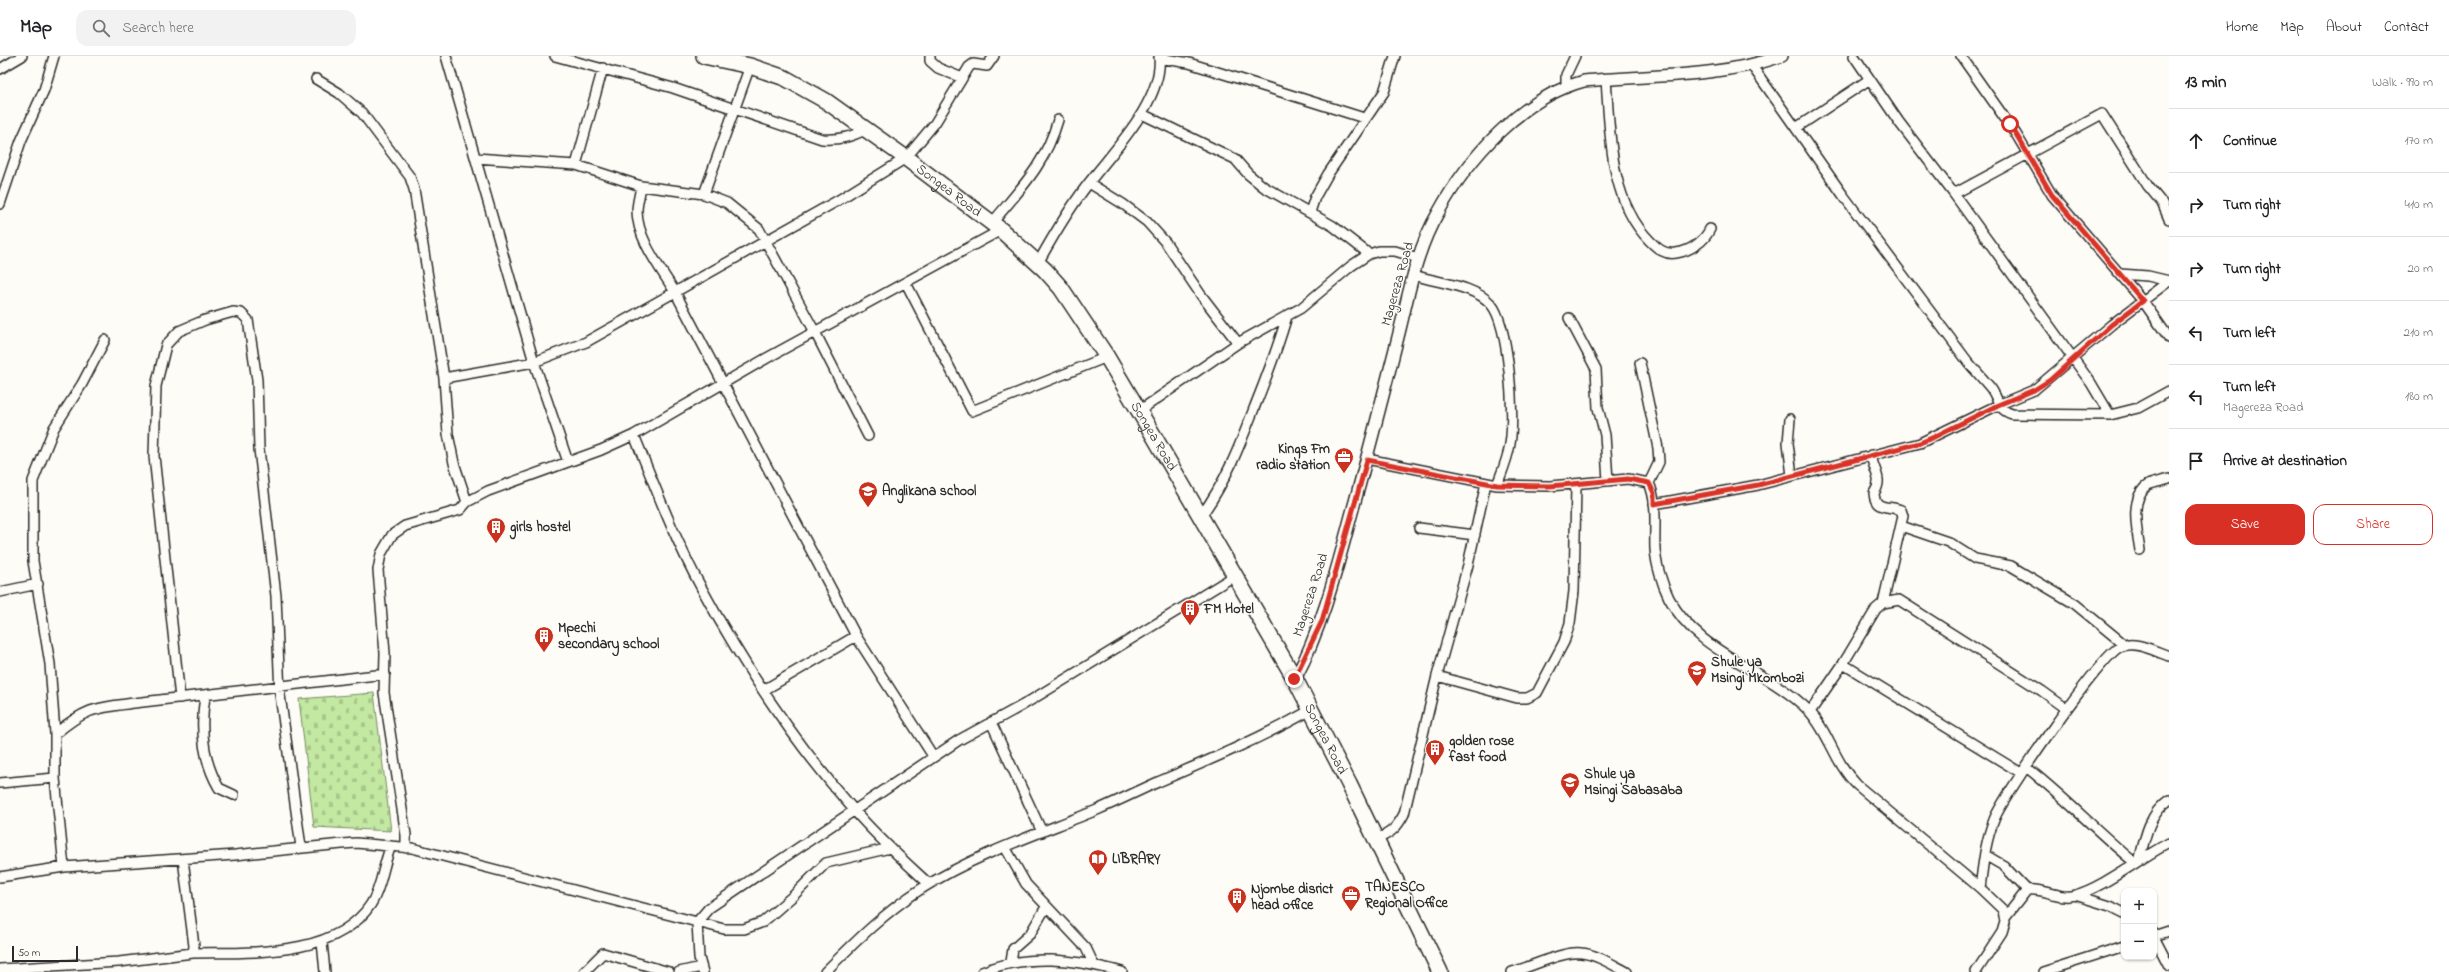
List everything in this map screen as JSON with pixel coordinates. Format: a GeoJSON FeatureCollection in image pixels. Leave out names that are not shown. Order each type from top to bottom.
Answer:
{"type":"FeatureCollection","features":[{"type":"Feature","properties":{"kind":"highway","name":"Songea Road"},"geometry":{"type":"LineString","coordinates":[[704,56],[750,66],[785,78],[826,101],[867,129],[997,227],[1038,263],[1060,288],[1107,357],[1236,575],[1294,679],[1376,839],[1440,972]]}},
{"type":"Feature","properties":{"kind":"street"},"geometry":{"type":"LineString","coordinates":[[0,69],[22,56]]}},
{"type":"Feature","properties":{"kind":"street"},"geometry":{"type":"LineString","coordinates":[[0,204],[21,141],[44,90],[54,56]]}},
{"type":"Feature","properties":{"kind":"street"},"geometry":{"type":"LineString","coordinates":[[446,56],[534,362],[568,462]]}},
{"type":"Feature","properties":{"kind":"street"},"geometry":{"type":"LineString","coordinates":[[555,56],[603,68],[734,108],[822,139],[838,140],[850,138],[867,129]]}},
{"type":"Feature","properties":{"kind":"street"},"geometry":{"type":"LineString","coordinates":[[930,56],[930,61],[938,68],[962,78]]}},
{"type":"Feature","properties":{"kind":"street"},"geometry":{"type":"LineString","coordinates":[[444,378],[534,362],[586,342],[849,194],[906,158],[931,129],[969,67],[973,64],[987,66],[994,56]]}},
{"type":"Feature","properties":{"kind":"street"},"geometry":{"type":"LineString","coordinates":[[1310,212],[1321,186],[1364,118],[1384,92],[1394,59],[1385,56]]}},
{"type":"Feature","properties":{"kind":"street"},"geometry":{"type":"LineString","coordinates":[[1566,86],[1566,74],[1575,56]]}},
{"type":"Feature","properties":{"kind":"street","name":"Magereza Road"},"geometry":{"type":"LineString","coordinates":[[1294,679],[1322,621],[1367,460],[1418,258],[1438,212],[1476,158],[1514,120],[1538,102],[1566,86],[1584,81],[1674,76],[1752,66],[1782,56]]}},
{"type":"Feature","properties":{"kind":"street"},"geometry":{"type":"LineString","coordinates":[[1854,56],[1899,122],[1954,194],[2091,382],[2110,415]]}},
{"type":"Feature","properties":{"kind":"street"},"geometry":{"type":"LineString","coordinates":[[1961,56],[2013,129],[2052,195],[2143,301],[2169,338]]}},
{"type":"Feature","properties":{"kind":"street"},"geometry":{"type":"LineString","coordinates":[[1038,263],[1065,216],[1142,114],[1152,92],[1158,72],[1159,57],[1189,63],[1364,118]]}},
{"type":"Feature","properties":{"kind":"street"},"geometry":{"type":"LineString","coordinates":[[704,194],[750,66]]}},
{"type":"Feature","properties":{"kind":"street"},"geometry":{"type":"LineString","coordinates":[[1752,66],[1968,362],[1989,385],[1998,405],[2012,414],[2110,415],[2138,408],[2169,391]]}},
{"type":"Feature","properties":{"kind":"street"},"geometry":{"type":"LineString","coordinates":[[576,166],[603,68]]}},
{"type":"Feature","properties":{"kind":"street"},"geometry":{"type":"LineString","coordinates":[[316,79],[339,93],[362,113],[410,177],[418,204],[428,283],[444,378],[448,434],[452,456],[468,502]]}},
{"type":"Feature","properties":{"kind":"street"},"geometry":{"type":"LineString","coordinates":[[1606,79],[1611,135],[1620,190],[1635,222],[1659,250],[1670,254],[1683,252],[1698,245],[1710,229]]}},
{"type":"Feature","properties":{"kind":"street"},"geometry":{"type":"LineString","coordinates":[[1796,128],[1870,79]]}},
{"type":"Feature","properties":{"kind":"street"},"geometry":{"type":"LineString","coordinates":[[1142,114],[1235,159],[1248,174],[1264,187],[1333,226],[1369,254]]}},
{"type":"Feature","properties":{"kind":"street"},"geometry":{"type":"LineString","coordinates":[[1954,194],[2102,114],[2148,186],[2162,203],[2169,219]]}},
{"type":"Feature","properties":{"kind":"street"},"geometry":{"type":"LineString","coordinates":[[406,848],[406,835],[384,693],[385,674],[378,570],[381,554],[386,542],[392,535],[405,526],[451,514],[460,510],[468,502],[488,492],[634,435],[722,384],[906,282],[997,227],[1042,162],[1051,142],[1058,120]]}},
{"type":"Feature","properties":{"kind":"street"},"geometry":{"type":"LineString","coordinates":[[476,158],[576,166],[641,186],[704,194],[727,203],[745,216],[759,229],[815,332],[868,436]]}},
{"type":"Feature","properties":{"kind":"street"},"geometry":{"type":"LineString","coordinates":[[1089,183],[1123,204],[1147,222],[1166,243],[1201,295],[1238,343]]}},
{"type":"Feature","properties":{"kind":"street"},"geometry":{"type":"LineString","coordinates":[[641,186],[637,211],[640,227],[856,636],[933,756]]}},
{"type":"Feature","properties":{"kind":"street"},"geometry":{"type":"LineString","coordinates":[[1139,411],[1238,343],[1302,308],[1351,266],[1369,254],[1379,251],[1395,251],[1418,258]]}},
{"type":"Feature","properties":{"kind":"street"},"geometry":{"type":"LineString","coordinates":[[2120,274],[2148,276],[2169,281]]}},
{"type":"Feature","properties":{"kind":"street"},"geometry":{"type":"LineString","coordinates":[[1414,275],[1477,293],[1491,304],[1500,321],[1506,346],[1512,423],[1510,445],[1497,485]]}},
{"type":"Feature","properties":{"kind":"street"},"geometry":{"type":"LineString","coordinates":[[1654,504],[1758,485],[1920,443],[1998,405],[2034,390],[2073,359],[2111,325],[2169,281]]}},
{"type":"Feature","properties":{"kind":"street"},"geometry":{"type":"LineString","coordinates":[[906,282],[972,411],[1107,357]]}},
{"type":"Feature","properties":{"kind":"street"},"geometry":{"type":"LineString","coordinates":[[180,698],[154,456],[156,386],[166,345],[179,331],[198,323],[233,312],[241,313],[248,320],[257,380],[256,418],[276,596],[279,688],[301,847]]}},
{"type":"Feature","properties":{"kind":"street"},"geometry":{"type":"LineString","coordinates":[[1201,516],[1219,492],[1230,469],[1277,351],[1287,316]]}},
{"type":"Feature","properties":{"kind":"street"},"geometry":{"type":"LineString","coordinates":[[1569,318],[1596,368],[1598,408],[1605,435],[1608,481]]}},
{"type":"Feature","properties":{"kind":"street"},"geometry":{"type":"LineString","coordinates":[[64,866],[55,778],[55,734],[50,664],[32,544],[34,475],[44,458],[54,428],[82,384],[105,340]]}},
{"type":"Feature","properties":{"kind":"street"},"geometry":{"type":"LineString","coordinates":[[1640,363],[1658,448],[1659,462],[1649,483]]}},
{"type":"Feature","properties":{"kind":"street"},"geometry":{"type":"LineString","coordinates":[[1790,420],[1788,443],[1792,476]]}},
{"type":"Feature","properties":{"kind":"street"},"geometry":{"type":"LineString","coordinates":[[634,435],[674,532],[701,587],[764,690],[816,765],[854,811],[890,848],[929,884]]}},
{"type":"Feature","properties":{"kind":"street"},"geometry":{"type":"LineString","coordinates":[[1871,455],[1880,479],[1879,486],[1874,493],[1876,502],[1880,506],[1901,510],[1903,516],[1883,603]]}},
{"type":"Feature","properties":{"kind":"street"},"geometry":{"type":"LineString","coordinates":[[1367,460],[1497,485],[1576,484],[1628,479],[1649,483]]}},
{"type":"Feature","properties":{"kind":"street"},"geometry":{"type":"LineString","coordinates":[[2140,550],[2137,528],[2138,499],[2149,485],[2169,479]]}},
{"type":"Feature","properties":{"kind":"street"},"geometry":{"type":"LineString","coordinates":[[1376,839],[1390,834],[1398,825],[1404,814],[1437,676],[1475,535],[1486,483]]}},
{"type":"Feature","properties":{"kind":"street"},"geometry":{"type":"LineString","coordinates":[[1649,483],[1654,493],[1655,550],[1662,582],[1669,599],[1688,624],[1721,652],[1772,682],[1810,712],[1828,740],[1844,771],[1856,785],[1980,888],[1999,905],[2005,918]]}},
{"type":"Feature","properties":{"kind":"street"},"geometry":{"type":"LineString","coordinates":[[1437,676],[1517,698],[1527,698],[1537,693],[1564,642],[1570,623],[1574,591],[1576,484]]}},
{"type":"Feature","properties":{"kind":"street"},"geometry":{"type":"LineString","coordinates":[[1901,526],[1948,542],[1975,559],[2011,566],[2075,604],[2125,645]]}},
{"type":"Feature","properties":{"kind":"street"},"geometry":{"type":"LineString","coordinates":[[1419,528],[1475,535]]}},
{"type":"Feature","properties":{"kind":"street"},"geometry":{"type":"LineString","coordinates":[[679,972],[702,970],[697,922],[714,904],[854,811],[933,756],[1236,575]]}},
{"type":"Feature","properties":{"kind":"street"},"geometry":{"type":"LineString","coordinates":[[0,592],[38,584]]}},
{"type":"Feature","properties":{"kind":"street"},"geometry":{"type":"LineString","coordinates":[[1810,712],[1843,664],[1869,618],[1883,603],[1891,600],[1905,602],[2042,691],[2066,709]]}},
{"type":"Feature","properties":{"kind":"street"},"geometry":{"type":"LineString","coordinates":[[764,690],[856,636]]}},
{"type":"Feature","properties":{"kind":"street"},"geometry":{"type":"LineString","coordinates":[[1980,888],[1985,855],[1994,819],[2024,770],[2066,709],[2104,660],[2119,647],[2130,644],[2169,656]]}},
{"type":"Feature","properties":{"kind":"street"},"geometry":{"type":"LineString","coordinates":[[1843,664],[2047,783],[2098,832],[2137,860]]}},
{"type":"Feature","properties":{"kind":"street"},"geometry":{"type":"LineString","coordinates":[[55,734],[80,714],[88,711],[134,703],[279,688],[385,674]]}},
{"type":"Feature","properties":{"kind":"street"},"geometry":{"type":"LineString","coordinates":[[205,696],[202,727],[208,762],[219,788],[234,794]]}},
{"type":"Feature","properties":{"kind":"street"},"geometry":{"type":"LineString","coordinates":[[825,972],[874,924],[929,884],[1004,847],[1227,753],[1311,710]]}},
{"type":"Feature","properties":{"kind":"street"},"geometry":{"type":"LineString","coordinates":[[991,722],[1042,832]]}},
{"type":"Feature","properties":{"kind":"street"},"geometry":{"type":"LineString","coordinates":[[0,783],[55,778]]}},
{"type":"Feature","properties":{"kind":"street"},"geometry":{"type":"LineString","coordinates":[[2137,860],[2153,816],[2169,800]]}},
{"type":"Feature","properties":{"kind":"street"},"geometry":{"type":"LineString","coordinates":[[2075,895],[2169,842]]}},
{"type":"Feature","properties":{"kind":"street"},"geometry":{"type":"LineString","coordinates":[[0,877],[64,866],[183,859],[356,843],[406,848],[724,929],[755,926],[763,922],[794,895],[826,863],[890,848]]}},
{"type":"Feature","properties":{"kind":"street"},"geometry":{"type":"LineString","coordinates":[[3,970],[119,962],[193,952],[280,950],[322,942],[353,922],[366,911],[376,893],[391,846]]}},
{"type":"Feature","properties":{"kind":"street"},"geometry":{"type":"LineString","coordinates":[[1004,847],[1026,884],[1086,948],[1094,965]]}},
{"type":"Feature","properties":{"kind":"street"},"geometry":{"type":"LineString","coordinates":[[1985,855],[2004,866],[2027,890],[2041,890],[2054,895],[2075,895],[2110,906],[2121,912]]}},
{"type":"Feature","properties":{"kind":"street"},"geometry":{"type":"LineString","coordinates":[[183,859],[194,946],[193,952]]}},
{"type":"Feature","properties":{"kind":"street"},"geometry":{"type":"LineString","coordinates":[[1976,972],[2002,932],[2005,918],[2027,890]]}},
{"type":"Feature","properties":{"kind":"street"},"geometry":{"type":"LineString","coordinates":[[1011,962],[1013,948],[1030,934],[1046,907]]}},
{"type":"Feature","properties":{"kind":"street"},"geometry":{"type":"LineString","coordinates":[[2157,935],[2169,931]]}},
{"type":"Feature","properties":{"kind":"street"},"geometry":{"type":"LineString","coordinates":[[322,942],[325,972]]}},
{"type":"Feature","properties":{"kind":"street"},"geometry":{"type":"LineString","coordinates":[[2157,942],[2169,966]]}},
{"type":"Feature","properties":{"kind":"street"},"geometry":{"type":"LineString","coordinates":[[2043,972],[2121,947]]}},
{"type":"Feature","properties":{"kind":"street"},"geometry":{"type":"LineString","coordinates":[[584,972],[603,953],[669,972]]}},
{"type":"Feature","properties":{"kind":"street"},"geometry":{"type":"LineString","coordinates":[[1512,972],[1566,955],[1580,953],[1593,956],[1627,972]]}},
{"type":"Feature","properties":{"kind":"street"},"geometry":{"type":"LineString","coordinates":[[982,972],[1011,962],[1058,959],[1094,965],[1122,972]]}},
{"type":"Feature","properties":{"kind":"green space"},"geometry":{"type":"Polygon","coordinates":[[[374,693],[391,831],[314,827],[299,699],[374,693]]]}},
{"type":"Feature","properties":{"kind":"place","name":"Kings Fm radio station"},"geometry":{"type":"Point","coordinates":[1344,474]}},
{"type":"Feature","properties":{"kind":"place","name":"Anglikana school"},"geometry":{"type":"Point","coordinates":[868,508]}},
{"type":"Feature","properties":{"kind":"place","name":"girls hostel"},"geometry":{"type":"Point","coordinates":[496,544]}},
{"type":"Feature","properties":{"kind":"place","name":"FM Hotel"},"geometry":{"type":"Point","coordinates":[1190,626]}},
{"type":"Feature","properties":{"kind":"place","name":"Mpechi secondary school"},"geometry":{"type":"Point","coordinates":[544,653]}},
{"type":"Feature","properties":{"kind":"place","name":"Shule ya Msingi Mkombozi"},"geometry":{"type":"Point","coordinates":[1697,687]}},
{"type":"Feature","properties":{"kind":"place","name":"golden rose fast food"},"geometry":{"type":"Point","coordinates":[1435,766]}},
{"type":"Feature","properties":{"kind":"place","name":"Shule ya Msingi Sabasaba"},"geometry":{"type":"Point","coordinates":[1570,799]}},
{"type":"Feature","properties":{"kind":"place","name":"LIBRARY"},"geometry":{"type":"Point","coordinates":[1098,876]}},
{"type":"Feature","properties":{"kind":"place","name":"TANESCO Regional Office"},"geometry":{"type":"Point","coordinates":[1351,912]}},
{"type":"Feature","properties":{"kind":"place","name":"Njombe disrict head office"},"geometry":{"type":"Point","coordinates":[1237,914]}},
{"type":"Feature","properties":{"kind":"route"},"geometry":{"type":"LineString","coordinates":[[1294,679],[1322,621],[1367,460],[1497,485],[1550,486],[1628,479],[1640,480],[1649,483],[1654,493],[1654,504],[1758,485],[1884,452],[1894,448],[1920,443],[1998,405],[2034,390],[2050,380],[2111,325],[2143,301],[2052,195],[2010,124]]}}]}
